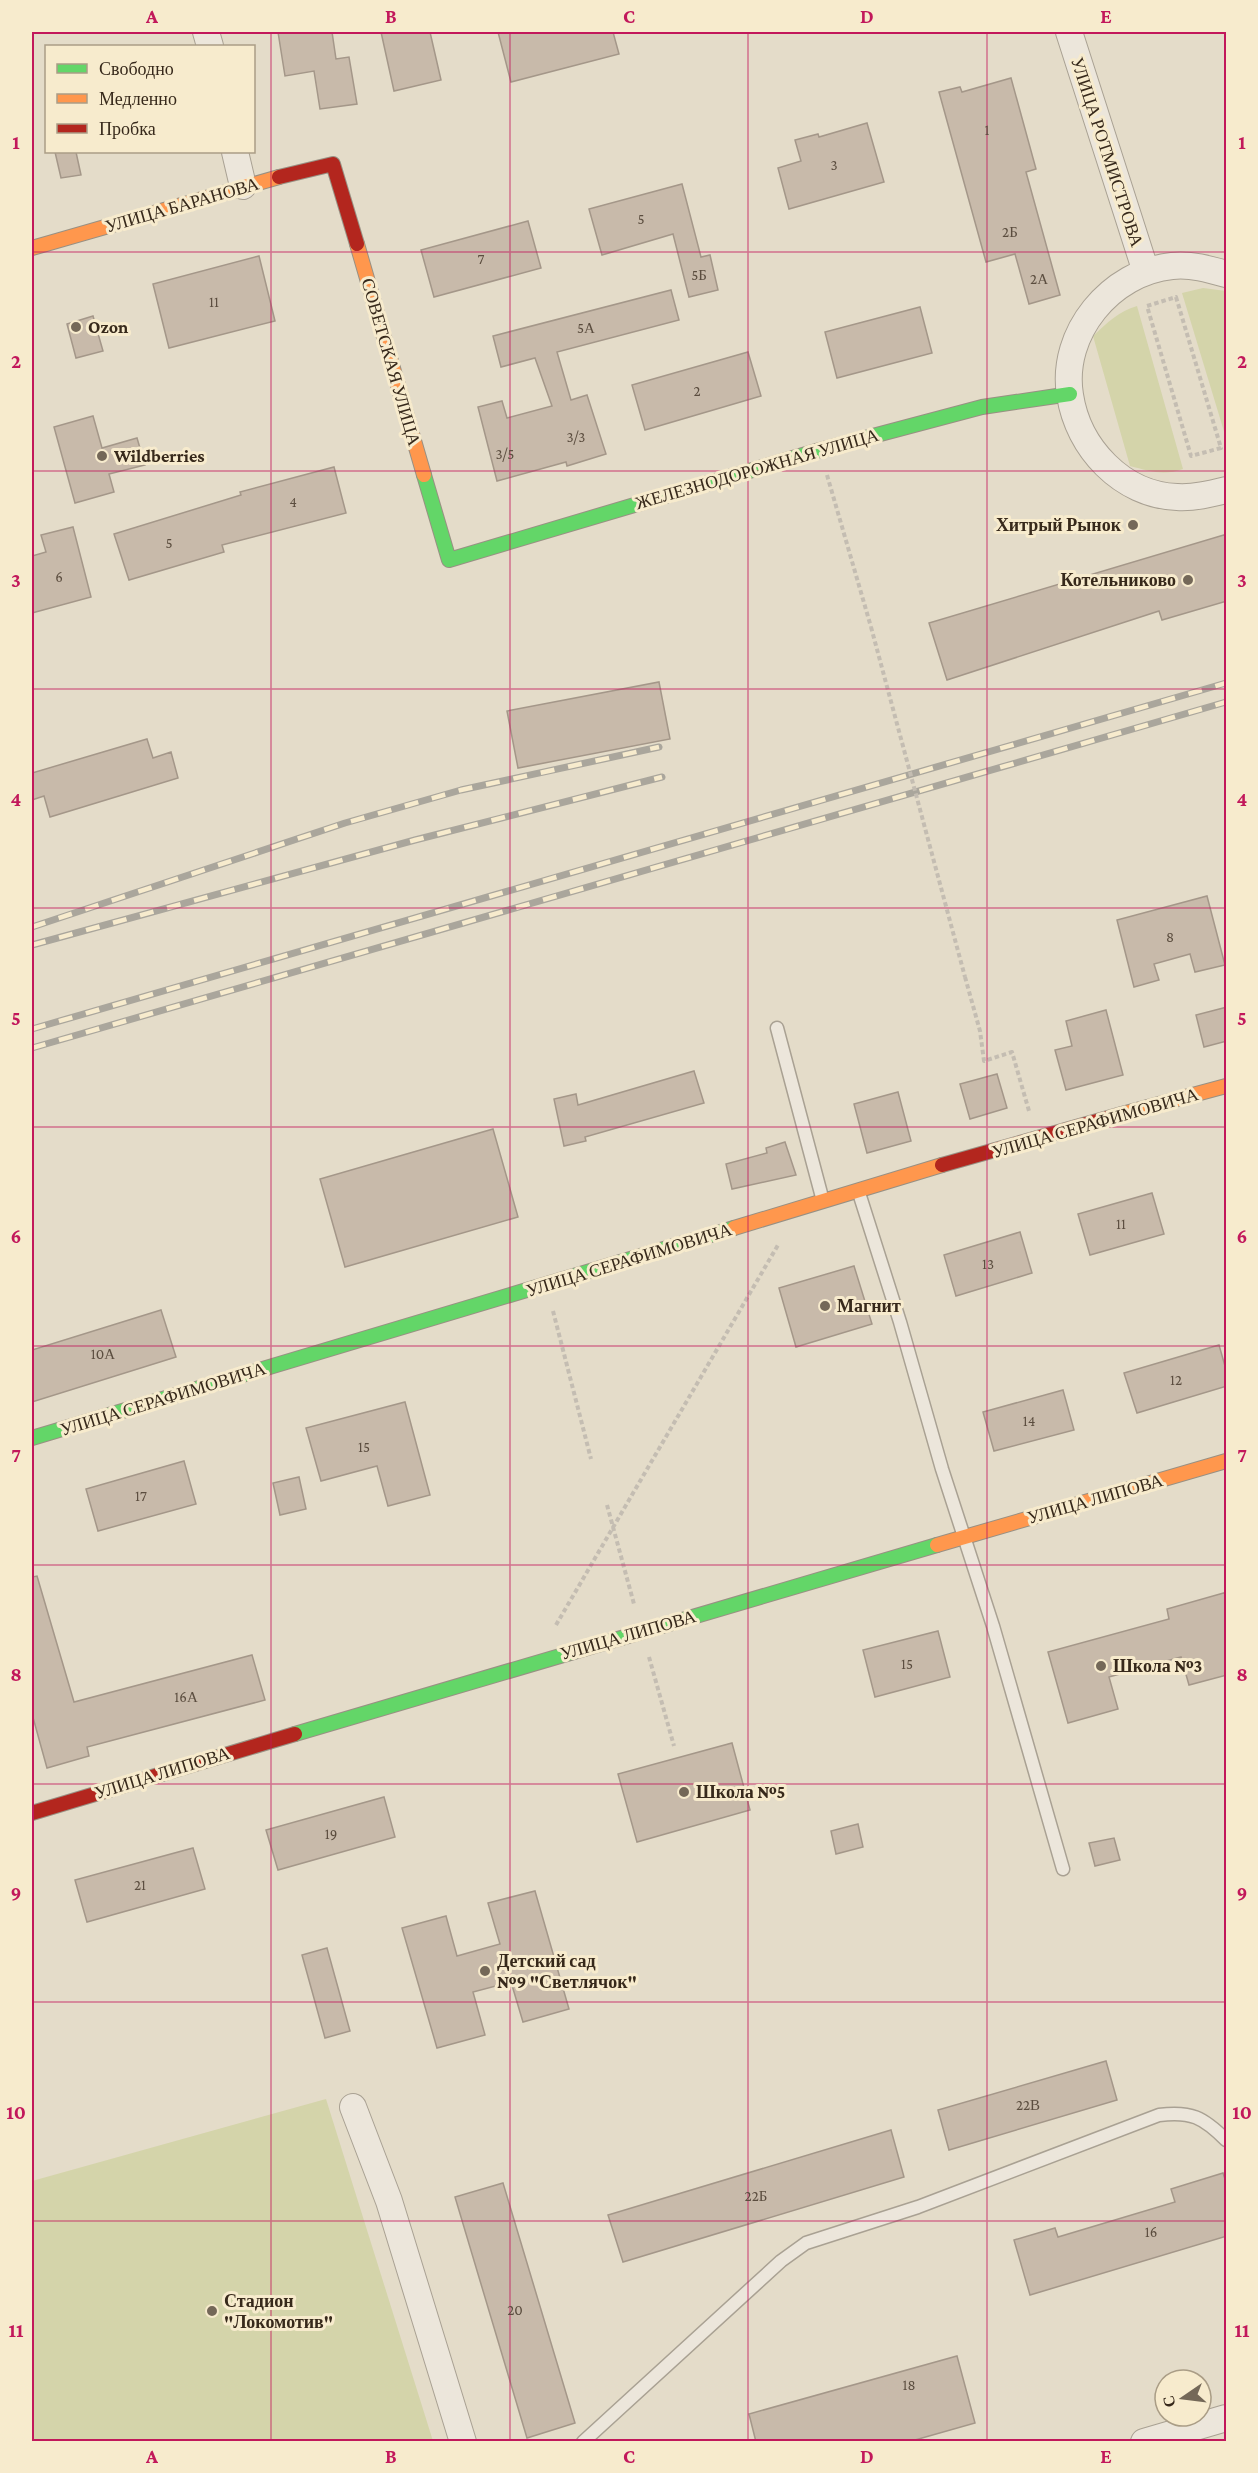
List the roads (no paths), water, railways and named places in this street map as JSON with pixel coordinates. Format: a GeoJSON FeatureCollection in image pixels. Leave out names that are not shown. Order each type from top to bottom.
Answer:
{"type":"FeatureCollection","features":[{"type":"Feature","properties":{"kind":"street","name":"УЛИЦА РОТМИСТРОВА"},"geometry":{"type":"LineString","coordinates":[[1069,32],[1146,272]]}},
{"type":"Feature","properties":{"kind":"street"},"geometry":{"type":"LineString","coordinates":[[235,153],[243,186]]}},
{"type":"Feature","properties":{"kind":"street","name":"УЛИЦА БАРАНОВА"},"geometry":{"type":"LineString","coordinates":[[32,248],[243,186],[333,164]]}},
{"type":"Feature","properties":{"kind":"street","name":"СОВЕТСКАЯ УЛИЦА"},"geometry":{"type":"LineString","coordinates":[[333,164],[449,560]]}},
{"type":"Feature","properties":{"kind":"street"},"geometry":{"type":"LineString","coordinates":[[1227,274],[1202,267],[1174,266],[1146,272],[1126,282],[1108,294],[1081,329],[1073,350],[1070,371],[1070,394],[1076,420],[1087,444],[1104,464],[1125,481],[1149,492],[1176,497],[1202,496],[1227,490]]}},
{"type":"Feature","properties":{"kind":"street","name":"ЖЕЛЕЗНОДОРОЖНАЯ УЛИЦА"},"geometry":{"type":"LineString","coordinates":[[449,560],[820,450],[982,407],[1070,394]]}},
{"type":"Feature","properties":{"kind":"street","name":"УЛИЦА СЕРАФИМОВИЧА"},"geometry":{"type":"LineString","coordinates":[[32,1438],[823,1203],[1036,1137],[1227,1086]]}},
{"type":"Feature","properties":{"kind":"street","name":"УЛИЦА ЛИПОВА"},"geometry":{"type":"LineString","coordinates":[[32,1813],[535,1662],[1227,1461]]}},
{"type":"Feature","properties":{"kind":"street"},"geometry":{"type":"LineString","coordinates":[[353,2107],[389,2201],[463,2442]]}},
{"type":"Feature","properties":{"kind":"street"},"geometry":{"type":"LineString","coordinates":[[1154,2440],[1227,2418]]}},
{"type":"Feature","properties":{"kind":"lane"},"geometry":{"type":"LineString","coordinates":[[777,1028],[823,1203]]}},
{"type":"Feature","properties":{"kind":"lane"},"geometry":{"type":"LineString","coordinates":[[858,1192],[996,1637],[1063,1869]]}},
{"type":"Feature","properties":{"kind":"lane"},"geometry":{"type":"LineString","coordinates":[[583,2442],[781,2261],[806,2243],[918,2206],[1159,2115],[1182,2112],[1208,2123],[1227,2140]]}},
{"type":"Feature","properties":{"kind":"railway"},"geometry":{"type":"LineString","coordinates":[[32,1029],[1226,683]]}},
{"type":"Feature","properties":{"kind":"railway"},"geometry":{"type":"LineString","coordinates":[[32,1048],[1226,702]]}},
{"type":"Feature","properties":{"kind":"railway"},"geometry":{"type":"LineString","coordinates":[[32,927],[345,823],[461,790],[659,747]]}},
{"type":"Feature","properties":{"kind":"railway"},"geometry":{"type":"LineString","coordinates":[[32,945],[415,840],[662,777]]}},
{"type":"Feature","properties":{"kind":"place","name":"Ozon"},"geometry":{"type":"Point","coordinates":[76,327]}},
{"type":"Feature","properties":{"kind":"place","name":"Wildberries"},"geometry":{"type":"Point","coordinates":[102,456]}},
{"type":"Feature","properties":{"kind":"place","name":"Хитрый Рынок"},"geometry":{"type":"Point","coordinates":[1133,525]}},
{"type":"Feature","properties":{"kind":"place","name":"Котельниково"},"geometry":{"type":"Point","coordinates":[1188,580]}},
{"type":"Feature","properties":{"kind":"place","name":"Магнит"},"geometry":{"type":"Point","coordinates":[825,1306]}},
{"type":"Feature","properties":{"kind":"place","name":"Школа №3"},"geometry":{"type":"Point","coordinates":[1101,1666]}},
{"type":"Feature","properties":{"kind":"place","name":"Школа №5"},"geometry":{"type":"Point","coordinates":[684,1792]}},
{"type":"Feature","properties":{"kind":"place","name":"Детский сад №9 \"Светлячок\""},"geometry":{"type":"Point","coordinates":[485,1971]}},
{"type":"Feature","properties":{"kind":"place","name":"Стадион \"Локомотив\""},"geometry":{"type":"Point","coordinates":[212,2311]}}]}
